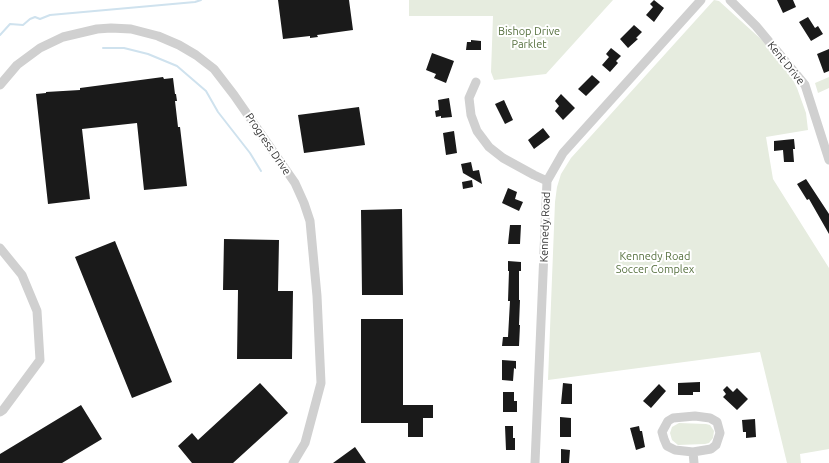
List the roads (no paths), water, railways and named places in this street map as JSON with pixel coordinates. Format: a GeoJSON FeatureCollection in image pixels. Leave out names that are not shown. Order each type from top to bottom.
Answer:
{"type":"FeatureCollection","features":[{"type":"Feature","properties":{"kind":"street","name":"Kennedy Road"},"geometry":{"type":"LineString","coordinates":[[535,463],[547,181],[563,153],[701,0]]}},
{"type":"Feature","properties":{"kind":"street","name":"Kent Drive"},"geometry":{"type":"LineString","coordinates":[[730,0],[756,26],[805,85],[829,160]]}},
{"type":"Feature","properties":{"kind":"street","name":"Progress Drive"},"geometry":{"type":"LineString","coordinates":[[0,85],[17,65],[40,48],[63,36],[97,29],[130,29],[158,36],[179,45],[196,55],[214,69],[234,95],[295,183],[310,221],[317,296],[321,383],[305,443],[293,463]]}},
{"type":"Feature","properties":{"kind":"street"},"geometry":{"type":"LineString","coordinates":[[476,82],[469,98],[471,115],[477,131],[489,147],[503,158],[547,181]]}},
{"type":"Feature","properties":{"kind":"street"},"geometry":{"type":"LineString","coordinates":[[0,248],[22,275],[37,311],[40,360],[0,412]]}},
{"type":"Feature","properties":{"kind":"street"},"geometry":{"type":"LineString","coordinates":[[695,416],[710,418],[717,422],[720,433],[716,445],[711,449],[693,452],[676,450],[667,446],[662,432],[668,421],[673,418],[695,416]]}},
{"type":"Feature","properties":{"kind":"street"},"geometry":{"type":"LineString","coordinates":[[693,452],[694,463]]}},
{"type":"Feature","properties":{"kind":"waterway"},"geometry":{"type":"LineString","coordinates":[[0,35],[10,24],[23,25],[35,17],[40,19],[50,15],[195,2],[201,0]]}},
{"type":"Feature","properties":{"kind":"waterway"},"geometry":{"type":"LineString","coordinates":[[103,48],[124,48],[148,54],[177,66],[206,91],[218,112],[250,153],[261,171]]}},
{"type":"Feature","properties":{"kind":"park label","name":"Bishop Drive Parklet"},"geometry":{"type":"Point","coordinates":[529,37]}},
{"type":"Feature","properties":{"kind":"park label","name":"Kennedy Road Soccer Complex"},"geometry":{"type":"Point","coordinates":[655,262]}}]}
